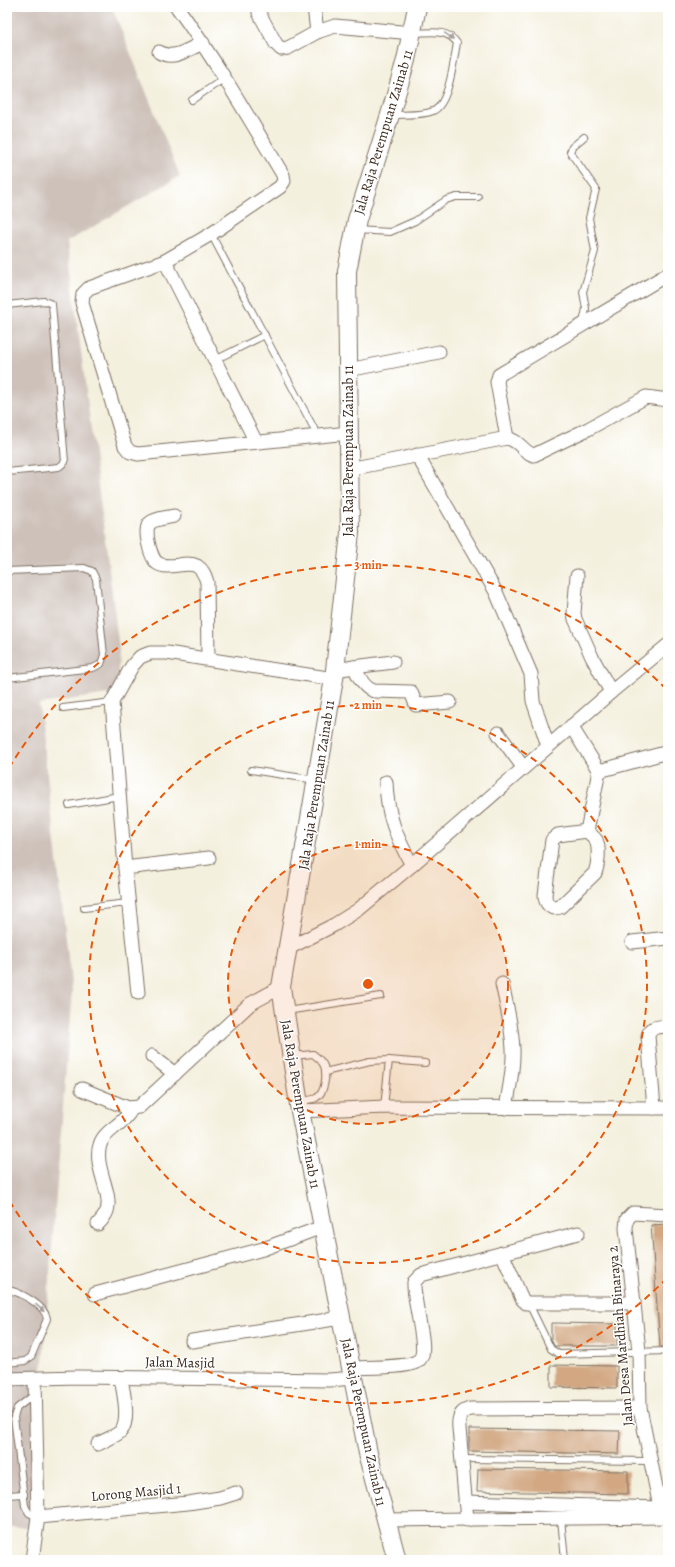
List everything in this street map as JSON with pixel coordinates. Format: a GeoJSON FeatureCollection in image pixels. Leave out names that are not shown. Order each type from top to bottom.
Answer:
{"type":"FeatureCollection","features":[{"type":"Feature","properties":{"kind":"main road","name":"Jala Raja Perempuan Zainab 11"},"geometry":{"type":"LineString","coordinates":[[397,1560],[368,1453],[322,1227],[299,1106],[281,988],[318,780],[334,674],[350,533],[347,271],[355,230],[390,115],[412,33],[417,7]]}},
{"type":"Feature","properties":{"kind":"street"},"geometry":{"type":"LineString","coordinates":[[177,7],[203,42],[284,178],[280,187],[211,234],[165,261],[89,288],[85,291],[81,299],[127,450],[134,454],[138,454],[348,432]]}},
{"type":"Feature","properties":{"kind":"street"},"geometry":{"type":"LineString","coordinates":[[314,7],[317,32]]}},
{"type":"Feature","properties":{"kind":"street"},"geometry":{"type":"LineString","coordinates":[[259,13],[276,44],[281,49],[288,48],[317,32],[335,26],[412,33]]}},
{"type":"Feature","properties":{"kind":"street"},"geometry":{"type":"LineString","coordinates":[[159,52],[166,56],[172,56],[203,42]]}},
{"type":"Feature","properties":{"kind":"street"},"geometry":{"type":"LineString","coordinates":[[165,261],[256,442]]}},
{"type":"Feature","properties":{"kind":"street"},"geometry":{"type":"LineString","coordinates":[[507,438],[497,382],[499,375],[668,274]]}},
{"type":"Feature","properties":{"kind":"street"},"geometry":{"type":"LineString","coordinates":[[348,370],[439,352]]}},
{"type":"Feature","properties":{"kind":"street"},"geometry":{"type":"LineString","coordinates":[[349,469],[507,438],[515,440],[527,453],[534,455],[588,429],[646,396],[668,400]]}},
{"type":"Feature","properties":{"kind":"street"},"geometry":{"type":"LineString","coordinates":[[417,455],[496,592],[531,674],[532,701],[548,746]]}},
{"type":"Feature","properties":{"kind":"street"},"geometry":{"type":"LineString","coordinates":[[174,516],[152,521],[148,524],[146,531],[151,553],[158,563],[164,566],[194,565],[203,572],[207,582],[208,659]]}},
{"type":"Feature","properties":{"kind":"street"},"geometry":{"type":"LineString","coordinates":[[577,576],[575,619],[592,657],[611,692]]}},
{"type":"Feature","properties":{"kind":"street"},"geometry":{"type":"LineString","coordinates":[[289,948],[334,925],[358,910],[412,865],[523,767],[668,645]]}},
{"type":"Feature","properties":{"kind":"street"},"geometry":{"type":"LineString","coordinates":[[138,993],[128,903],[112,702],[132,666],[145,654],[156,652],[334,674],[354,667],[393,662]]}},
{"type":"Feature","properties":{"kind":"street"},"geometry":{"type":"LineString","coordinates":[[354,667],[364,684],[371,690],[411,692],[416,704],[450,702]]}},
{"type":"Feature","properties":{"kind":"street"},"geometry":{"type":"LineString","coordinates":[[571,726],[599,771],[587,831]]}},
{"type":"Feature","properties":{"kind":"street"},"geometry":{"type":"LineString","coordinates":[[498,733],[523,767]]}},
{"type":"Feature","properties":{"kind":"street"},"geometry":{"type":"LineString","coordinates":[[599,771],[668,752]]}},
{"type":"Feature","properties":{"kind":"street"},"geometry":{"type":"LineString","coordinates":[[386,782],[388,806],[397,838],[412,865]]}},
{"type":"Feature","properties":{"kind":"street"},"geometry":{"type":"LineString","coordinates":[[587,831],[594,838],[597,844],[597,867],[595,873],[560,906],[554,908],[549,906],[546,903],[545,895],[552,840],[558,835],[587,831]]}},
{"type":"Feature","properties":{"kind":"street"},"geometry":{"type":"LineString","coordinates":[[125,868],[209,858]]}},
{"type":"Feature","properties":{"kind":"street"},"geometry":{"type":"LineString","coordinates":[[632,942],[668,938]]}},
{"type":"Feature","properties":{"kind":"street"},"geometry":{"type":"LineString","coordinates":[[502,984],[510,1021],[513,1050],[512,1072],[506,1108]]}},
{"type":"Feature","properties":{"kind":"street"},"geometry":{"type":"LineString","coordinates":[[82,1089],[132,1108],[142,1105],[250,1004],[281,988]]}},
{"type":"Feature","properties":{"kind":"street"},"geometry":{"type":"LineString","coordinates":[[654,1108],[648,1036],[650,1030],[653,1028],[668,1026]]}},
{"type":"Feature","properties":{"kind":"street"},"geometry":{"type":"LineString","coordinates":[[152,1056],[175,1074]]}},
{"type":"Feature","properties":{"kind":"street"},"geometry":{"type":"LineString","coordinates":[[299,1106],[668,1108]]}},
{"type":"Feature","properties":{"kind":"street"},"geometry":{"type":"LineString","coordinates":[[98,1224],[108,1210],[107,1198],[100,1172],[98,1150],[100,1142],[126,1118],[132,1108]]}},
{"type":"Feature","properties":{"kind":"street","name":"Jalan Desa Mardhiah Binaraya 2"},"geometry":{"type":"LineString","coordinates":[[665,1512],[651,1461],[640,1408],[639,1351],[626,1228],[627,1219],[630,1215],[636,1212],[668,1215]]}},
{"type":"Feature","properties":{"kind":"street"},"geometry":{"type":"LineString","coordinates":[[95,1294],[263,1249],[322,1227]]}},
{"type":"Feature","properties":{"kind":"street"},"geometry":{"type":"LineString","coordinates":[[578,1233],[502,1253],[522,1299],[529,1304],[634,1303]]}},
{"type":"Feature","properties":{"kind":"street","name":"Jalan Masjid"},"geometry":{"type":"LineString","coordinates":[[7,1379],[77,1377],[330,1380],[352,1373],[416,1362],[420,1360],[422,1341],[414,1292],[414,1282],[421,1275],[502,1253]]}},
{"type":"Feature","properties":{"kind":"street"},"geometry":{"type":"LineString","coordinates":[[192,1341],[341,1318]]}},
{"type":"Feature","properties":{"kind":"street"},"geometry":{"type":"LineString","coordinates":[[98,1444],[119,1433],[126,1422],[121,1378]]}},
{"type":"Feature","properties":{"kind":"street"},"geometry":{"type":"LineString","coordinates":[[32,1560],[38,1517],[35,1379]]}},
{"type":"Feature","properties":{"kind":"street"},"geometry":{"type":"LineString","coordinates":[[467,1520],[459,1428],[460,1416],[462,1413],[471,1409],[640,1408]]}},
{"type":"Feature","properties":{"kind":"street","name":"Lorong Masjid 1"},"geometry":{"type":"LineString","coordinates":[[38,1517],[188,1503],[220,1498],[236,1493]]}},
{"type":"Feature","properties":{"kind":"street"},"geometry":{"type":"LineString","coordinates":[[465,1502],[665,1512]]}},
{"type":"Feature","properties":{"kind":"street"},"geometry":{"type":"LineString","coordinates":[[386,1520],[561,1519],[665,1512]]}},
{"type":"Feature","properties":{"kind":"lane"},"geometry":{"type":"LineString","coordinates":[[390,115],[434,111],[442,102],[451,75],[457,43],[452,36],[443,32],[412,33]]}},
{"type":"Feature","properties":{"kind":"lane"},"geometry":{"type":"LineString","coordinates":[[192,100],[225,78]]}},
{"type":"Feature","properties":{"kind":"lane"},"geometry":{"type":"LineString","coordinates":[[583,325],[586,309],[583,292],[595,251],[589,218],[596,189],[570,152],[572,147],[584,137]]}},
{"type":"Feature","properties":{"kind":"lane"},"geometry":{"type":"LineString","coordinates":[[355,230],[390,232],[415,221],[446,200],[456,197],[478,197]]}},
{"type":"Feature","properties":{"kind":"lane"},"geometry":{"type":"LineString","coordinates":[[211,234],[318,436]]}},
{"type":"Feature","properties":{"kind":"lane"},"geometry":{"type":"LineString","coordinates":[[7,305],[44,301],[52,304],[65,462],[59,467],[7,472]]}},
{"type":"Feature","properties":{"kind":"lane"},"geometry":{"type":"LineString","coordinates":[[214,360],[265,335]]}},
{"type":"Feature","properties":{"kind":"lane"},"geometry":{"type":"LineString","coordinates":[[7,571],[84,568],[92,571],[96,579],[104,655],[101,664],[93,668],[7,678]]}},
{"type":"Feature","properties":{"kind":"lane"},"geometry":{"type":"LineString","coordinates":[[63,708],[112,702]]}},
{"type":"Feature","properties":{"kind":"lane"},"geometry":{"type":"LineString","coordinates":[[251,770],[318,780]]}},
{"type":"Feature","properties":{"kind":"lane"},"geometry":{"type":"LineString","coordinates":[[69,805],[119,796]]}},
{"type":"Feature","properties":{"kind":"lane"},"geometry":{"type":"LineString","coordinates":[[84,908],[128,903]]}},
{"type":"Feature","properties":{"kind":"lane"},"geometry":{"type":"LineString","coordinates":[[285,1012],[380,996]]}},
{"type":"Feature","properties":{"kind":"lane"},"geometry":{"type":"LineString","coordinates":[[292,1056],[313,1054],[320,1060],[324,1066],[325,1072],[322,1092],[316,1098],[299,1106]]}},
{"type":"Feature","properties":{"kind":"lane"},"geometry":{"type":"LineString","coordinates":[[325,1072],[370,1061],[389,1060],[425,1063]]}},
{"type":"Feature","properties":{"kind":"lane"},"geometry":{"type":"LineString","coordinates":[[384,1107],[389,1060]]}},
{"type":"Feature","properties":{"kind":"lane"},"geometry":{"type":"LineString","coordinates":[[7,1290],[19,1292],[42,1308],[47,1319],[31,1357],[26,1361],[7,1363]]}},
{"type":"Feature","properties":{"kind":"lane"},"geometry":{"type":"LineString","coordinates":[[529,1304],[548,1344],[554,1352],[563,1354],[668,1350]]}},
{"type":"Feature","properties":{"kind":"lane"},"geometry":{"type":"LineString","coordinates":[[35,1394],[19,1406],[14,1414],[26,1510],[32,1516],[38,1517]]}},
{"type":"Feature","properties":{"kind":"lane"},"geometry":{"type":"LineString","coordinates":[[461,1459],[651,1461]]}},
{"type":"Feature","properties":{"kind":"lane"},"geometry":{"type":"LineString","coordinates":[[7,1495],[24,1494]]}},
{"type":"Feature","properties":{"kind":"lane"},"geometry":{"type":"LineString","coordinates":[[561,1519],[565,1560]]}},
{"type":"Feature","properties":{"kind":"shaded area"},"geometry":{"type":"Polygon","coordinates":[[[7,7],[112,7],[180,176],[67,242],[119,648],[117,693],[39,704],[72,991],[30,1527],[7,1527],[7,7]]]}},
{"type":"Feature","properties":{"kind":"building"},"geometry":{"type":"Polygon","coordinates":[[[668,1224],[668,1347],[660,1347],[651,1225],[668,1224]]]}},
{"type":"Feature","properties":{"kind":"building"},"geometry":{"type":"Polygon","coordinates":[[[551,1323],[617,1324],[617,1346],[554,1346],[551,1339],[551,1323]]]}},
{"type":"Feature","properties":{"kind":"building"},"geometry":{"type":"Polygon","coordinates":[[[551,1365],[617,1366],[617,1388],[551,1387],[551,1365]]]}},
{"type":"Feature","properties":{"kind":"building"},"geometry":{"type":"Polygon","coordinates":[[[469,1429],[620,1431],[619,1454],[469,1451],[469,1429]]]}},
{"type":"Feature","properties":{"kind":"building"},"geometry":{"type":"Polygon","coordinates":[[[478,1469],[628,1471],[628,1494],[477,1491],[478,1469]]]}}]}
